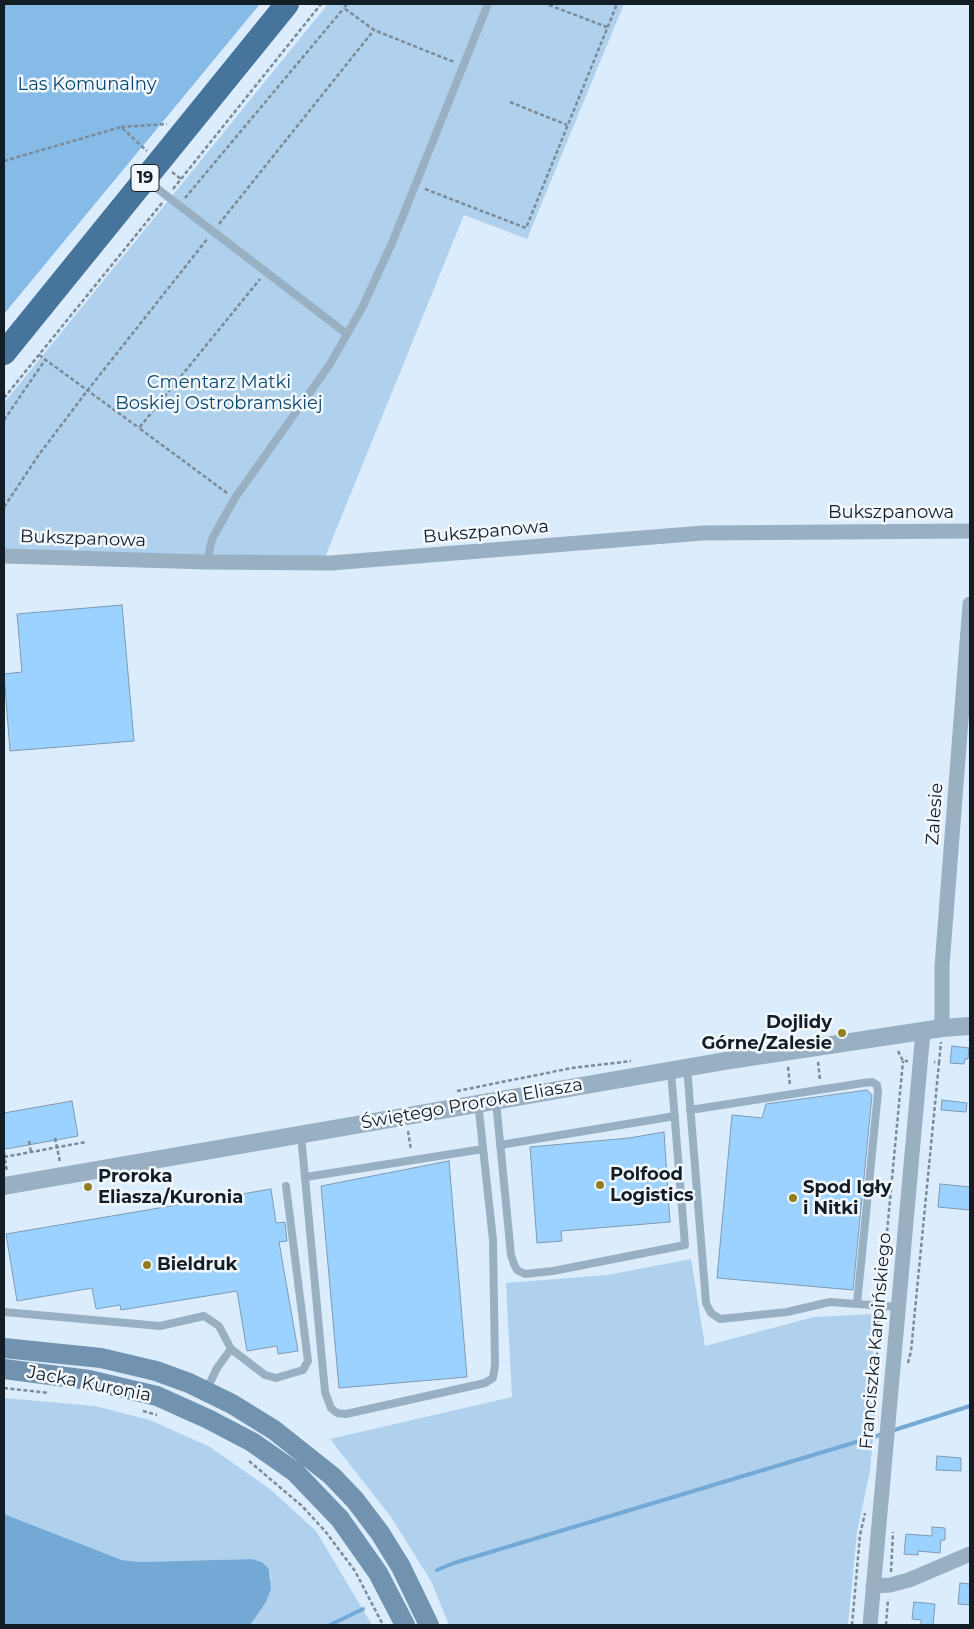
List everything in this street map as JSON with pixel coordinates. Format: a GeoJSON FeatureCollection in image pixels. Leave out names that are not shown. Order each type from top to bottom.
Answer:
{"type":"FeatureCollection","features":[{"type":"Feature","properties":{"kind":"highway","name":"19"},"geometry":{"type":"LineString","coordinates":[[4,354],[287,4]]}},
{"type":"Feature","properties":{"kind":"main road","name":"Jacka Kuronia"},"geometry":{"type":"LineString","coordinates":[[4,1348],[101,1358],[156,1371],[206,1391],[232,1404],[274,1430],[338,1482],[380,1533],[401,1567],[429,1625]]}},
{"type":"Feature","properties":{"kind":"main road","name":"Jacka Kuronia"},"geometry":{"type":"LineString","coordinates":[[4,1370],[89,1380],[157,1396],[208,1418],[252,1442],[295,1472],[340,1518],[378,1573],[405,1625]]}},
{"type":"Feature","properties":{"kind":"street","name":"Bukszpanowa"},"geometry":{"type":"LineString","coordinates":[[4,556],[208,562],[331,563],[703,533],[970,531]]}},
{"type":"Feature","properties":{"kind":"street","name":"Zalesie"},"geometry":{"type":"LineString","coordinates":[[942,1028],[942,966],[968,662],[970,604]]}},
{"type":"Feature","properties":{"kind":"street","name":"Świętego Proroka Eliasza"},"geometry":{"type":"LineString","coordinates":[[4,1186],[679,1068],[942,1028],[970,1026]]}},
{"type":"Feature","properties":{"kind":"street","name":"Franciszka Karpińskiego"},"geometry":{"type":"LineString","coordinates":[[870,1625],[923,1031]]}},
{"type":"Feature","properties":{"kind":"street"},"geometry":{"type":"LineString","coordinates":[[873,1586],[890,1585],[909,1580],[970,1554]]}},
{"type":"Feature","properties":{"kind":"lane"},"geometry":{"type":"LineString","coordinates":[[208,562],[212,540],[235,498],[313,390],[347,334],[384,261],[488,4]]}},
{"type":"Feature","properties":{"kind":"lane"},"geometry":{"type":"LineString","coordinates":[[144,180],[347,334]]}},
{"type":"Feature","properties":{"kind":"lane"},"geometry":{"type":"LineString","coordinates":[[679,1068],[690,1110],[706,1303],[711,1313],[720,1319],[787,1312],[830,1302],[898,1307]]}},
{"type":"Feature","properties":{"kind":"lane"},"geometry":{"type":"LineString","coordinates":[[496,1099],[514,1264],[517,1270],[525,1274],[553,1271],[685,1245],[675,1116],[679,1068]]}},
{"type":"Feature","properties":{"kind":"lane"},"geometry":{"type":"LineString","coordinates":[[690,1110],[863,1083],[872,1082],[876,1085],[878,1092],[857,1304]]}},
{"type":"Feature","properties":{"kind":"lane"},"geometry":{"type":"LineString","coordinates":[[301,1133],[325,1392],[331,1408],[337,1413],[346,1414],[485,1383],[493,1378],[495,1365],[493,1240],[478,1102]]}},
{"type":"Feature","properties":{"kind":"lane"},"geometry":{"type":"LineString","coordinates":[[500,1145],[675,1116]]}},
{"type":"Feature","properties":{"kind":"lane"},"geometry":{"type":"LineString","coordinates":[[306,1177],[483,1148]]}},
{"type":"Feature","properties":{"kind":"lane"},"geometry":{"type":"LineString","coordinates":[[4,1312],[160,1326],[204,1316],[219,1326],[231,1349],[265,1375],[276,1378],[303,1370],[308,1361],[286,1186]]}},
{"type":"Feature","properties":{"kind":"lane"},"geometry":{"type":"LineString","coordinates":[[206,1391],[217,1368],[231,1349]]}},
{"type":"Feature","properties":{"kind":"path"},"geometry":{"type":"LineString","coordinates":[[179,205],[346,4]]}},
{"type":"Feature","properties":{"kind":"path"},"geometry":{"type":"LineString","coordinates":[[415,185],[526,228],[617,4]]}},
{"type":"Feature","properties":{"kind":"path"},"geometry":{"type":"LineString","coordinates":[[549,5],[607,27]]}},
{"type":"Feature","properties":{"kind":"path"},"geometry":{"type":"LineString","coordinates":[[344,8],[374,30],[463,66]]}},
{"type":"Feature","properties":{"kind":"path"},"geometry":{"type":"LineString","coordinates":[[4,507],[38,456],[87,391],[374,30]]}},
{"type":"Feature","properties":{"kind":"path"},"geometry":{"type":"LineString","coordinates":[[510,102],[568,125]]}},
{"type":"Feature","properties":{"kind":"path"},"geometry":{"type":"LineString","coordinates":[[4,161],[121,127],[167,124]]}},
{"type":"Feature","properties":{"kind":"path"},"geometry":{"type":"LineString","coordinates":[[121,127],[145,150]]}},
{"type":"Feature","properties":{"kind":"path"},"geometry":{"type":"LineString","coordinates":[[139,428],[266,273]]}},
{"type":"Feature","properties":{"kind":"path"},"geometry":{"type":"LineString","coordinates":[[39,355],[235,498]]}},
{"type":"Feature","properties":{"kind":"path"},"geometry":{"type":"LineString","coordinates":[[4,420],[45,360]]}},
{"type":"Feature","properties":{"kind":"path"},"geometry":{"type":"LineString","coordinates":[[879,1371],[876,1343],[903,1060],[900,1052],[895,1049]]}},
{"type":"Feature","properties":{"kind":"path"},"geometry":{"type":"LineString","coordinates":[[810,1063],[827,1060]]}},
{"type":"Feature","properties":{"kind":"path"},"geometry":{"type":"LineString","coordinates":[[903,1060],[939,1062],[912,1343],[907,1366]]}},
{"type":"Feature","properties":{"kind":"path"},"geometry":{"type":"LineString","coordinates":[[818,1062],[820,1076]]}},
{"type":"Feature","properties":{"kind":"path"},"geometry":{"type":"LineString","coordinates":[[789,1080],[788,1067],[795,1066]]}},
{"type":"Feature","properties":{"kind":"path"},"geometry":{"type":"LineString","coordinates":[[398,1131],[416,1128]]}},
{"type":"Feature","properties":{"kind":"path"},"geometry":{"type":"LineString","coordinates":[[408,1129],[413,1160]]}},
{"type":"Feature","properties":{"kind":"path"},"geometry":{"type":"LineString","coordinates":[[55,1138],[60,1166]]}},
{"type":"Feature","properties":{"kind":"path"},"geometry":{"type":"LineString","coordinates":[[29,1141],[31,1152]]}},
{"type":"Feature","properties":{"kind":"path"},"geometry":{"type":"LineString","coordinates":[[6,1166],[4,1156],[86,1142]]}},
{"type":"Feature","properties":{"kind":"path"},"geometry":{"type":"LineString","coordinates":[[4,1388],[57,1394]]}},
{"type":"Feature","properties":{"kind":"path"},"geometry":{"type":"LineString","coordinates":[[141,1410],[163,1418]]}},
{"type":"Feature","properties":{"kind":"path"},"geometry":{"type":"LineString","coordinates":[[246,1459],[302,1506],[325,1531],[355,1571],[383,1625]]}},
{"type":"Feature","properties":{"kind":"path"},"geometry":{"type":"LineString","coordinates":[[852,1625],[860,1535],[866,1511]]}},
{"type":"Feature","properties":{"kind":"green space","name":"Las Komunalny"},"geometry":{"type":"Polygon","coordinates":[[[4,4],[260,4],[4,314],[4,4]]]}},
{"type":"Feature","properties":{"kind":"green space","name":"Cmentarz Matki Boskiej Ostrobramskiej"},"geometry":{"type":"Polygon","coordinates":[[[328,4],[624,4],[527,239],[464,215],[325,557],[4,550],[4,403],[328,4]]]}},
{"type":"Feature","properties":{"kind":"green space"},"geometry":{"type":"Polygon","coordinates":[[[691,1259],[705,1346],[814,1317],[875,1314],[873,1350],[877,1393],[870,1471],[857,1532],[848,1625],[449,1625],[431,1581],[391,1517],[330,1439],[512,1397],[506,1283],[607,1275],[691,1259]]]}},
{"type":"Feature","properties":{"kind":"green space"},"geometry":{"type":"Polygon","coordinates":[[[4,1398],[95,1406],[150,1420],[210,1447],[270,1489],[316,1531],[372,1625],[250,1625],[271,1577],[269,1569],[262,1562],[252,1559],[139,1562],[122,1560],[4,1514],[4,1398]]]}},
{"type":"Feature","properties":{"kind":"shaded area"},"geometry":{"type":"Polygon","coordinates":[[[4,1514],[122,1560],[139,1562],[252,1559],[262,1562],[269,1569],[271,1589],[266,1602],[250,1625],[4,1625],[4,1514]]]}},
{"type":"Feature","properties":{"kind":"building"},"geometry":{"type":"Polygon","coordinates":[[[122,605],[134,741],[10,751],[4,674],[22,672],[17,614],[122,605]]]}},
{"type":"Feature","properties":{"kind":"building"},"geometry":{"type":"Polygon","coordinates":[[[952,1046],[969,1048],[968,1059],[965,1059],[964,1064],[950,1063],[952,1046]]]}},
{"type":"Feature","properties":{"kind":"building","name":"Spod Igły i Nitki"},"geometry":{"type":"Polygon","coordinates":[[[867,1090],[872,1095],[853,1290],[717,1278],[732,1115],[762,1118],[766,1104],[867,1090]]]}},
{"type":"Feature","properties":{"kind":"building"},"geometry":{"type":"Polygon","coordinates":[[[942,1100],[967,1103],[966,1112],[941,1110],[942,1100]]]}},
{"type":"Feature","properties":{"kind":"building"},"geometry":{"type":"Polygon","coordinates":[[[72,1101],[78,1136],[6,1149],[4,1147],[4,1113],[72,1101]]]}},
{"type":"Feature","properties":{"kind":"building","name":"Polfood Logistics"},"geometry":{"type":"Polygon","coordinates":[[[664,1132],[670,1222],[561,1231],[562,1241],[537,1243],[530,1147],[629,1138],[664,1132]]]}},
{"type":"Feature","properties":{"kind":"building"},"geometry":{"type":"Polygon","coordinates":[[[449,1161],[467,1377],[339,1388],[321,1186],[449,1161]]]}},
{"type":"Feature","properties":{"kind":"building"},"geometry":{"type":"Polygon","coordinates":[[[940,1184],[970,1187],[970,1210],[938,1207],[940,1184]]]}},
{"type":"Feature","properties":{"kind":"building","name":"Bieldruk"},"geometry":{"type":"Polygon","coordinates":[[[271,1189],[276,1223],[285,1222],[287,1241],[279,1242],[298,1351],[278,1354],[277,1346],[247,1351],[237,1291],[121,1310],[120,1305],[96,1309],[92,1288],[17,1301],[6,1234],[271,1189]]]}},
{"type":"Feature","properties":{"kind":"building"},"geometry":{"type":"Polygon","coordinates":[[[937,1456],[961,1458],[961,1471],[936,1470],[937,1456]]]}},
{"type":"Feature","properties":{"kind":"building"},"geometry":{"type":"Polygon","coordinates":[[[932,1527],[945,1528],[945,1540],[941,1540],[940,1553],[918,1551],[918,1555],[904,1554],[906,1534],[932,1536],[932,1527]]]}},
{"type":"Feature","properties":{"kind":"building"},"geometry":{"type":"Polygon","coordinates":[[[960,1583],[970,1584],[970,1605],[958,1604],[960,1583]]]}},
{"type":"Feature","properties":{"kind":"building"},"geometry":{"type":"Polygon","coordinates":[[[914,1602],[935,1604],[933,1625],[921,1625],[921,1620],[912,1619],[914,1602]]]}},
{"type":"Feature","properties":{"kind":"waterway"},"geometry":{"type":"LineString","coordinates":[[891,1431],[970,1406]]}},
{"type":"Feature","properties":{"kind":"waterway"},"geometry":{"type":"LineString","coordinates":[[437,1570],[454,1563],[883,1434]]}},
{"type":"Feature","properties":{"kind":"waterway"},"geometry":{"type":"LineString","coordinates":[[330,1625],[363,1609]]}},
{"type":"Feature","properties":{"kind":"place","name":"Dojlidy Górne/Zalesie"},"geometry":{"type":"Point","coordinates":[842,1033]}},
{"type":"Feature","properties":{"kind":"place","name":"Polfood Logistics"},"geometry":{"type":"Point","coordinates":[600,1185]}},
{"type":"Feature","properties":{"kind":"place","name":"Proroka Eliasza/Kuronia"},"geometry":{"type":"Point","coordinates":[88,1187]}},
{"type":"Feature","properties":{"kind":"place","name":"Spod Igły i Nitki"},"geometry":{"type":"Point","coordinates":[793,1198]}},
{"type":"Feature","properties":{"kind":"place","name":"Bieldruk"},"geometry":{"type":"Point","coordinates":[147,1265]}}]}
